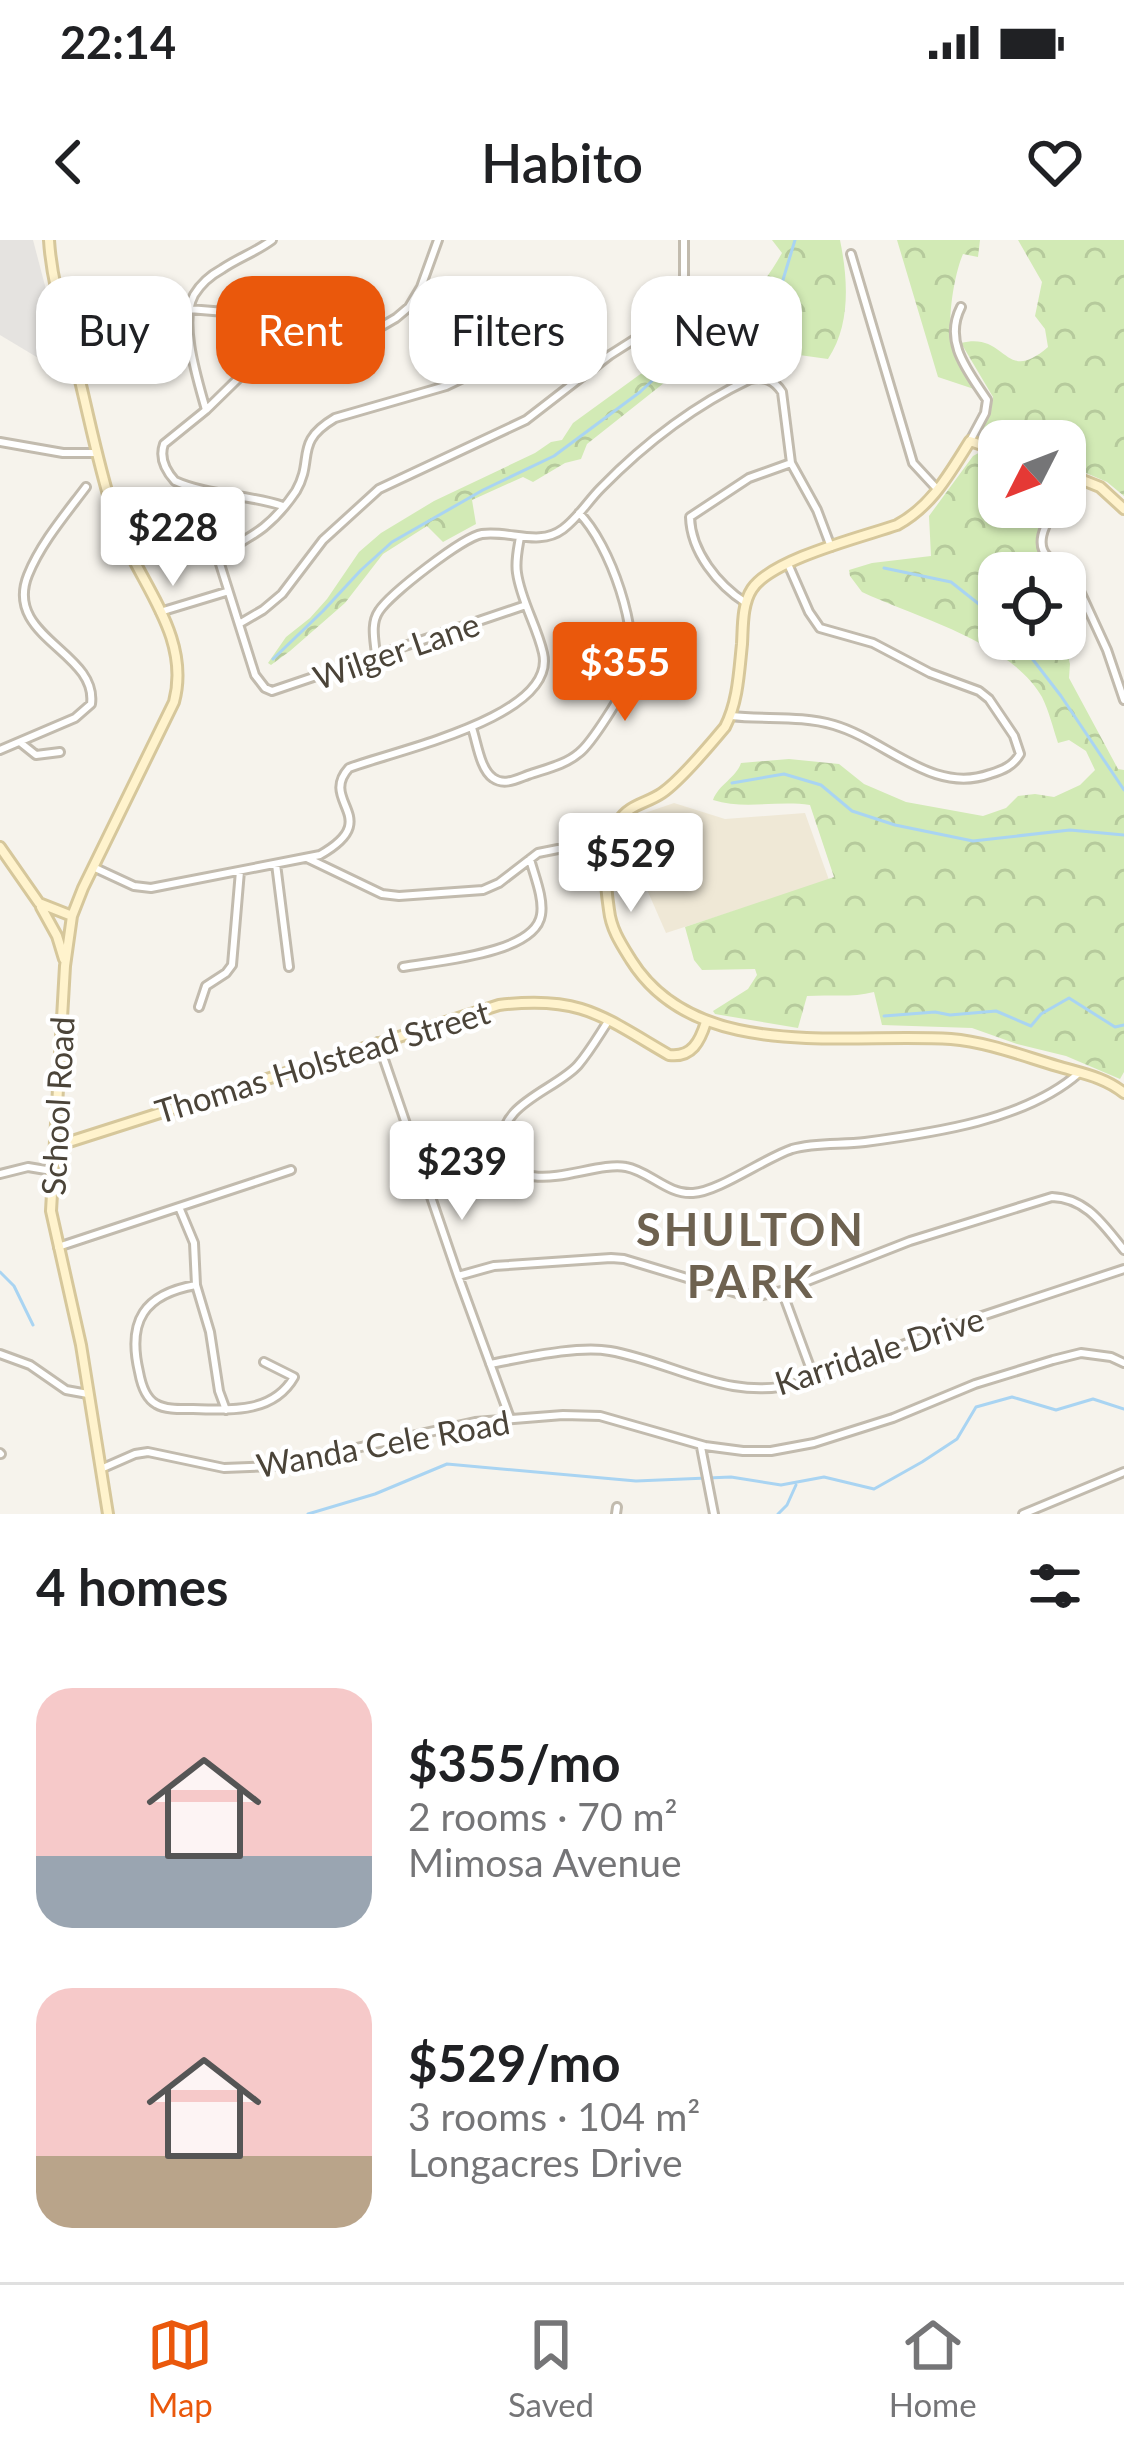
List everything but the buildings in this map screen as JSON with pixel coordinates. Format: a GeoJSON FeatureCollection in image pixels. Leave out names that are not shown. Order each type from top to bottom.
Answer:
{"type":"FeatureCollection","features":[{"type":"Feature","properties":{"kind":"street","name":"School Road"},"geometry":{"type":"LineString","coordinates":[[50,240],[61,308],[96,453],[118,526],[173,637],[179,685],[72,916],[65,966],[51,1211],[103,1468]]}},
{"type":"Feature","properties":{"kind":"street"},"geometry":{"type":"LineString","coordinates":[[192,301],[208,279],[272,240]]}},
{"type":"Feature","properties":{"kind":"street"},"geometry":{"type":"LineString","coordinates":[[283,506],[182,485],[169,475],[160,452],[169,437],[206,410],[253,364],[364,336],[387,325],[417,295],[438,240]]}},
{"type":"Feature","properties":{"kind":"street"},"geometry":{"type":"LineString","coordinates":[[450,384],[335,418],[320,427],[305,450],[298,486],[266,526],[228,551],[220,564],[239,624],[282,594],[323,541],[379,489],[526,420],[599,363],[676,313],[684,298],[684,240]]}},
{"type":"Feature","properties":{"kind":"street"},"geometry":{"type":"LineString","coordinates":[[850,254],[913,464],[938,490]]}},
{"type":"Feature","properties":{"kind":"street"},"geometry":{"type":"LineString","coordinates":[[961,307],[953,329],[955,343],[988,406],[970,441],[915,515],[778,567],[755,586],[746,603],[730,716],[718,736],[667,790],[629,808],[606,848],[610,920],[638,972],[661,996],[706,1022],[790,1036],[970,1041],[1103,1080],[1124,1093]]}},
{"type":"Feature","properties":{"kind":"street"},"geometry":{"type":"LineString","coordinates":[[192,351],[206,410]]}},
{"type":"Feature","properties":{"kind":"street"},"geometry":{"type":"LineString","coordinates":[[376,656],[375,620],[388,602],[449,551],[472,537],[553,535],[659,435],[758,377],[767,378],[782,392],[791,463],[818,510],[831,547]]}},
{"type":"Feature","properties":{"kind":"street"},"geometry":{"type":"LineString","coordinates":[[970,441],[978,444]]}},
{"type":"Feature","properties":{"kind":"street"},"geometry":{"type":"LineString","coordinates":[[0,442],[63,453],[96,453]]}},
{"type":"Feature","properties":{"kind":"street"},"geometry":{"type":"LineString","coordinates":[[746,603],[715,578],[692,532],[690,517],[749,478],[791,463]]}},
{"type":"Feature","properties":{"kind":"street"},"geometry":{"type":"LineString","coordinates":[[1086,481],[1100,487],[1124,509]]}},
{"type":"Feature","properties":{"kind":"street"},"geometry":{"type":"LineString","coordinates":[[0,750],[75,718],[91,704],[90,684],[35,625],[24,605],[28,574],[86,487]]}},
{"type":"Feature","properties":{"kind":"street"},"geometry":{"type":"LineString","coordinates":[[472,726],[487,772],[501,782],[514,780],[580,753],[627,682],[627,612],[601,543],[579,513]]}},
{"type":"Feature","properties":{"kind":"street"},"geometry":{"type":"LineString","coordinates":[[1044,528],[1043,550],[1072,576],[1124,700]]}},
{"type":"Feature","properties":{"kind":"street"},"geometry":{"type":"LineString","coordinates":[[93,867],[141,889],[320,855],[335,846],[350,826],[339,787],[349,768],[512,708],[542,675],[543,649],[517,575],[520,537]]}},
{"type":"Feature","properties":{"kind":"street"},"geometry":{"type":"LineString","coordinates":[[730,716],[829,724],[959,780],[1003,769],[1020,754],[1014,736],[986,695],[873,643],[820,628],[788,564]]}},
{"type":"Feature","properties":{"kind":"street"},"geometry":{"type":"LineString","coordinates":[[160,612],[227,592]]}},
{"type":"Feature","properties":{"kind":"street","name":"Wilger Lane"},"geometry":{"type":"LineString","coordinates":[[239,624],[256,674],[266,688],[278,691],[526,605]]}},
{"type":"Feature","properties":{"kind":"street"},"geometry":{"type":"LineString","coordinates":[[20,742],[36,755],[60,752]]}},
{"type":"Feature","properties":{"kind":"street"},"geometry":{"type":"LineString","coordinates":[[0,847],[57,935],[65,966]]}},
{"type":"Feature","properties":{"kind":"street"},"geometry":{"type":"LineString","coordinates":[[307,857],[390,896],[483,890],[500,884],[545,851],[606,848]]}},
{"type":"Feature","properties":{"kind":"street"},"geometry":{"type":"LineString","coordinates":[[403,967],[507,946],[530,935],[542,918],[542,906],[530,859]]}},
{"type":"Feature","properties":{"kind":"street"},"geometry":{"type":"LineString","coordinates":[[276,864],[289,967]]}},
{"type":"Feature","properties":{"kind":"street"},"geometry":{"type":"LineString","coordinates":[[199,1007],[206,986],[232,965],[240,871]]}},
{"type":"Feature","properties":{"kind":"street"},"geometry":{"type":"LineString","coordinates":[[38,903],[72,916]]}},
{"type":"Feature","properties":{"kind":"street","name":"Thomas Holstead Street"},"geometry":{"type":"LineString","coordinates":[[55,1144],[482,1008],[542,1000],[575,1006],[679,1056],[693,1049],[706,1022]]}},
{"type":"Feature","properties":{"kind":"street"},"geometry":{"type":"LineString","coordinates":[[609,1020],[575,1068],[520,1107],[506,1126],[508,1159],[527,1175],[539,1179],[602,1166],[625,1167],[683,1193],[700,1192],[792,1149],[926,1132],[1003,1113],[1052,1091],[1079,1072]]}},
{"type":"Feature","properties":{"kind":"street"},"geometry":{"type":"LineString","coordinates":[[378,1042],[509,1418]]}},
{"type":"Feature","properties":{"kind":"street"},"geometry":{"type":"LineString","coordinates":[[0,1174],[28,1167],[52,1172]]}},
{"type":"Feature","properties":{"kind":"street"},"geometry":{"type":"LineString","coordinates":[[58,1247],[291,1170]]}},
{"type":"Feature","properties":{"kind":"street"},"geometry":{"type":"LineString","coordinates":[[458,1276],[494,1266],[611,1258],[740,1294],[762,1295],[910,1241],[1052,1198],[1082,1204],[1124,1250]]}},
{"type":"Feature","properties":{"kind":"street"},"geometry":{"type":"LineString","coordinates":[[179,1207],[194,1244],[196,1286],[226,1410]]}},
{"type":"Feature","properties":{"kind":"street","name":"Karridale Drive"},"geometry":{"type":"LineString","coordinates":[[490,1364],[612,1351],[690,1377],[759,1389],[786,1387],[1124,1270]]}},
{"type":"Feature","properties":{"kind":"street"},"geometry":{"type":"LineString","coordinates":[[196,1286],[162,1296],[140,1317],[134,1343],[142,1385],[151,1401],[162,1407],[226,1410],[261,1405],[293,1381],[292,1374],[263,1362]]}},
{"type":"Feature","properties":{"kind":"street"},"geometry":{"type":"LineString","coordinates":[[782,1291],[814,1378]]}},
{"type":"Feature","properties":{"kind":"street","name":"Wanda Cele Road"},"geometry":{"type":"LineString","coordinates":[[103,1468],[148,1452],[224,1468],[274,1466],[509,1418],[600,1416],[701,1445],[743,1451],[791,1448],[893,1418],[975,1384],[1053,1360],[1081,1353],[1124,1363]]}},
{"type":"Feature","properties":{"kind":"street"},"geometry":{"type":"LineString","coordinates":[[0,1354],[30,1365],[66,1390],[91,1394]]}},
{"type":"Feature","properties":{"kind":"street"},"geometry":{"type":"LineString","coordinates":[[701,1445],[714,1514]]}},
{"type":"Feature","properties":{"kind":"street"},"geometry":{"type":"LineString","coordinates":[[103,1468],[108,1514]]}},
{"type":"Feature","properties":{"kind":"street"},"geometry":{"type":"LineString","coordinates":[[1024,1514],[1124,1472]]}},
{"type":"Feature","properties":{"kind":"shaded area"},"geometry":{"type":"Polygon","coordinates":[[[0,240],[33,240],[42,276],[36,276],[36,357],[0,335],[0,240]]]}},
{"type":"Feature","properties":{"kind":"shaded area"},"geometry":{"type":"Polygon","coordinates":[[[674,803],[725,819],[805,813],[829,880],[666,933],[641,876],[612,881],[636,816],[674,803]]]}},
{"type":"Feature","properties":{"kind":"green space"},"geometry":{"type":"Polygon","coordinates":[[[772,240],[840,240],[846,301],[841,332],[828,359],[802,355],[802,276],[766,276],[782,253],[772,240]]]}},
{"type":"Feature","properties":{"kind":"green space"},"geometry":{"type":"Polygon","coordinates":[[[897,240],[980,240],[978,257],[963,254],[950,319],[955,352],[977,390],[938,377],[897,240]]]}},
{"type":"Feature","properties":{"kind":"green space"},"geometry":{"type":"Polygon","coordinates":[[[1018,240],[1124,240],[1124,496],[1086,473],[1086,420],[985,420],[993,397],[961,343],[988,344],[1022,361],[1048,347],[1045,329],[1035,316],[1042,282],[1018,240]]]}},
{"type":"Feature","properties":{"kind":"green space"},"geometry":{"type":"Polygon","coordinates":[[[631,381],[663,384],[587,444],[581,459],[533,482],[523,477],[472,500],[476,524],[443,542],[427,526],[383,554],[345,603],[290,651],[268,663],[286,637],[327,599],[359,552],[381,533],[434,501],[562,440],[573,423],[631,381]]]}},
{"type":"Feature","properties":{"kind":"green space"},"geometry":{"type":"Polygon","coordinates":[[[978,453],[978,528],[1044,528],[1044,552],[978,552],[978,642],[862,592],[849,570],[931,556],[929,516],[978,453]]]}},
{"type":"Feature","properties":{"kind":"green space"},"geometry":{"type":"Polygon","coordinates":[[[1069,660],[1069,678],[1118,769],[1124,770],[1124,1072],[1120,1079],[1066,1056],[972,1028],[882,1025],[874,992],[807,996],[798,1028],[715,1014],[748,989],[757,975],[755,969],[702,970],[694,960],[685,927],[834,877],[810,805],[713,800],[741,763],[789,759],[839,764],[864,784],[906,802],[983,816],[1006,808],[1018,796],[1054,797],[1080,785],[1095,770],[1086,751],[1069,740],[1058,743],[1042,697],[1009,661],[1069,660]]]}},
{"type":"Feature","properties":{"kind":"waterway"},"geometry":{"type":"LineString","coordinates":[[273,659],[392,542],[554,456],[667,367],[742,324],[779,293],[795,240]]}},
{"type":"Feature","properties":{"kind":"waterway"},"geometry":{"type":"LineString","coordinates":[[884,568],[951,582],[978,603]]}},
{"type":"Feature","properties":{"kind":"waterway"},"geometry":{"type":"LineString","coordinates":[[1033,660],[1124,790]]}},
{"type":"Feature","properties":{"kind":"waterway"},"geometry":{"type":"LineString","coordinates":[[732,783],[784,774],[821,785],[852,811],[973,841],[1070,830],[1124,835]]}},
{"type":"Feature","properties":{"kind":"waterway"},"geometry":{"type":"LineString","coordinates":[[884,1016],[996,1011],[1031,1026],[1041,1014],[1069,998],[1115,1027],[1124,1025]]}},
{"type":"Feature","properties":{"kind":"waterway"},"geometry":{"type":"LineString","coordinates":[[0,1272],[14,1286],[33,1325]]}},
{"type":"Feature","properties":{"kind":"waterway"},"geometry":{"type":"LineString","coordinates":[[308,1514],[375,1494],[447,1464],[636,1481],[731,1477],[781,1485],[824,1477],[874,1489],[957,1439],[976,1407],[1012,1397],[1056,1410],[1093,1399],[1124,1409]]}},
{"type":"Feature","properties":{"kind":"waterway"},"geometry":{"type":"LineString","coordinates":[[778,1514],[796,1485]]}},
{"type":"Feature","properties":{"kind":"district","name":"SHULTON PARK"},"geometry":{"type":"Point","coordinates":[751,1255]}}]}
